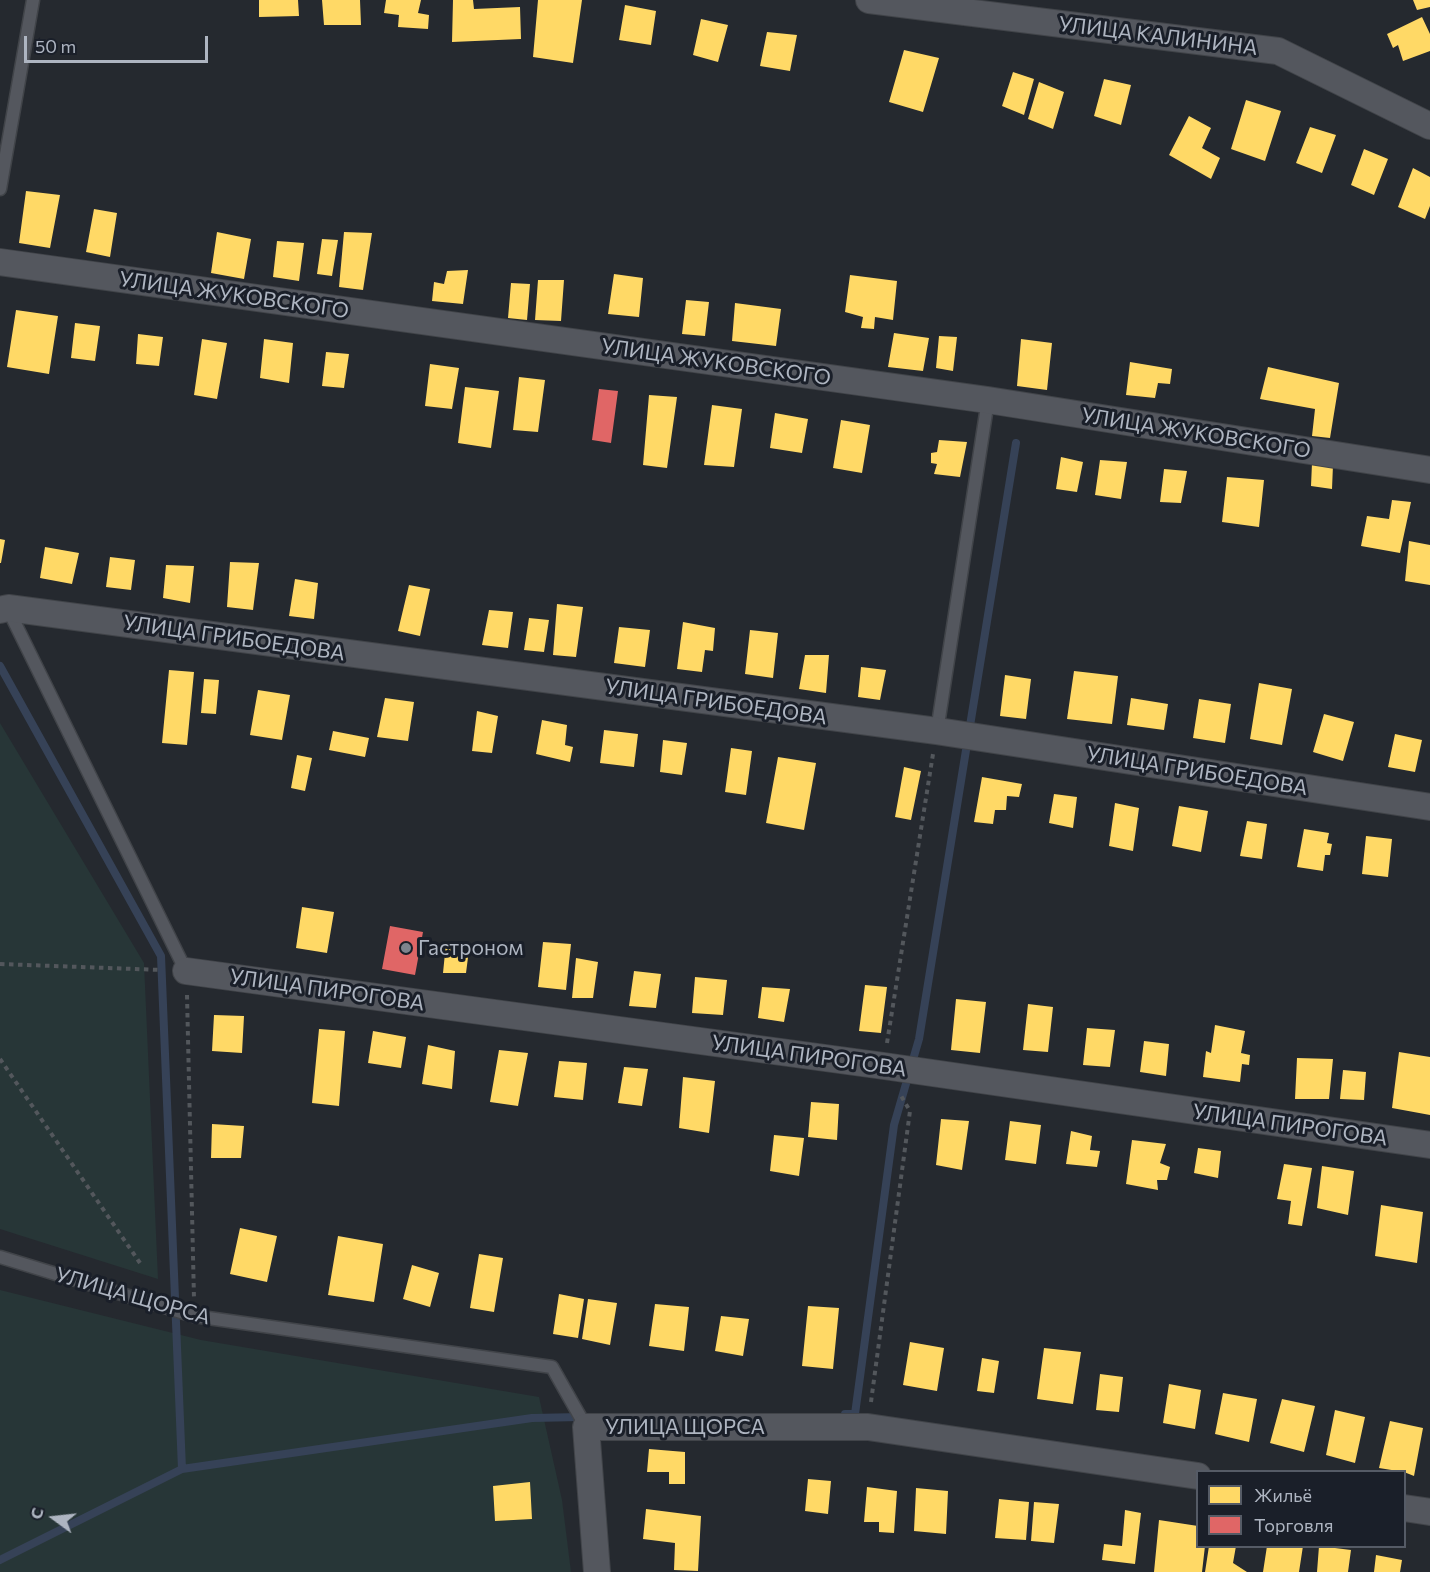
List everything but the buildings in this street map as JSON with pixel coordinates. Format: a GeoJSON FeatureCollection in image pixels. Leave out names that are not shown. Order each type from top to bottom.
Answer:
{"type":"FeatureCollection","features":[{"type":"Feature","properties":{"kind":"street","name":"УЛИЦА КАЛИНИНА"},"geometry":{"type":"LineString","coordinates":[[869,0],[1278,51],[1430,126]]}},
{"type":"Feature","properties":{"kind":"street","name":"УЛИЦА ЖУКОВСКОГО"},"geometry":{"type":"LineString","coordinates":[[0,262],[988,400],[1430,470]]}},
{"type":"Feature","properties":{"kind":"street","name":"УЛИЦА ГРИБОЕДОВА"},"geometry":{"type":"LineString","coordinates":[[4,609],[937,731],[1430,807]]}},
{"type":"Feature","properties":{"kind":"street","name":"УЛИЦА ПИРОГОВА"},"geometry":{"type":"LineString","coordinates":[[186,971],[884,1066],[1430,1145]]}},
{"type":"Feature","properties":{"kind":"street","name":"УЛИЦА ЩОРСА"},"geometry":{"type":"LineString","coordinates":[[586,1427],[868,1427],[1196,1476]]}},
{"type":"Feature","properties":{"kind":"street"},"geometry":{"type":"LineString","coordinates":[[586,1427],[597,1572]]}},
{"type":"Feature","properties":{"kind":"street"},"geometry":{"type":"LineString","coordinates":[[1406,1508],[1430,1512]]}},
{"type":"Feature","properties":{"kind":"lane"},"geometry":{"type":"LineString","coordinates":[[0,189],[33,0]]}},
{"type":"Feature","properties":{"kind":"lane"},"geometry":{"type":"LineString","coordinates":[[937,731],[988,400]]}},
{"type":"Feature","properties":{"kind":"lane"},"geometry":{"type":"LineString","coordinates":[[4,609],[186,971]]}},
{"type":"Feature","properties":{"kind":"lane","name":"УЛИЦА ЩОРСА"},"geometry":{"type":"LineString","coordinates":[[0,1257],[194,1316],[552,1368],[586,1427]]}},
{"type":"Feature","properties":{"kind":"path"},"geometry":{"type":"LineString","coordinates":[[0,964],[186,971],[194,1316]]}},
{"type":"Feature","properties":{"kind":"path"},"geometry":{"type":"LineString","coordinates":[[0,1059],[140,1263]]}},
{"type":"Feature","properties":{"kind":"shaded area"},"geometry":{"type":"Polygon","coordinates":[[[0,723],[144,963],[158,1279],[0,1229],[0,723]]]}},
{"type":"Feature","properties":{"kind":"shaded area"},"geometry":{"type":"Polygon","coordinates":[[[0,1290],[201,1340],[539,1397],[562,1500],[571,1572],[0,1572],[0,1290]]]}},
{"type":"Feature","properties":{"kind":"waterway"},"geometry":{"type":"LineString","coordinates":[[845,1414],[855,1414],[894,1125],[919,1039],[1016,443]]}},
{"type":"Feature","properties":{"kind":"waterway"},"geometry":{"type":"LineString","coordinates":[[0,666],[161,956],[182,1469],[0,1560]]}},
{"type":"Feature","properties":{"kind":"waterway"},"geometry":{"type":"LineString","coordinates":[[182,1469],[532,1418],[581,1417]]}},
{"type":"Feature","properties":{"kind":"place","name":"Гастроном"},"geometry":{"type":"Point","coordinates":[406,948]}}]}
